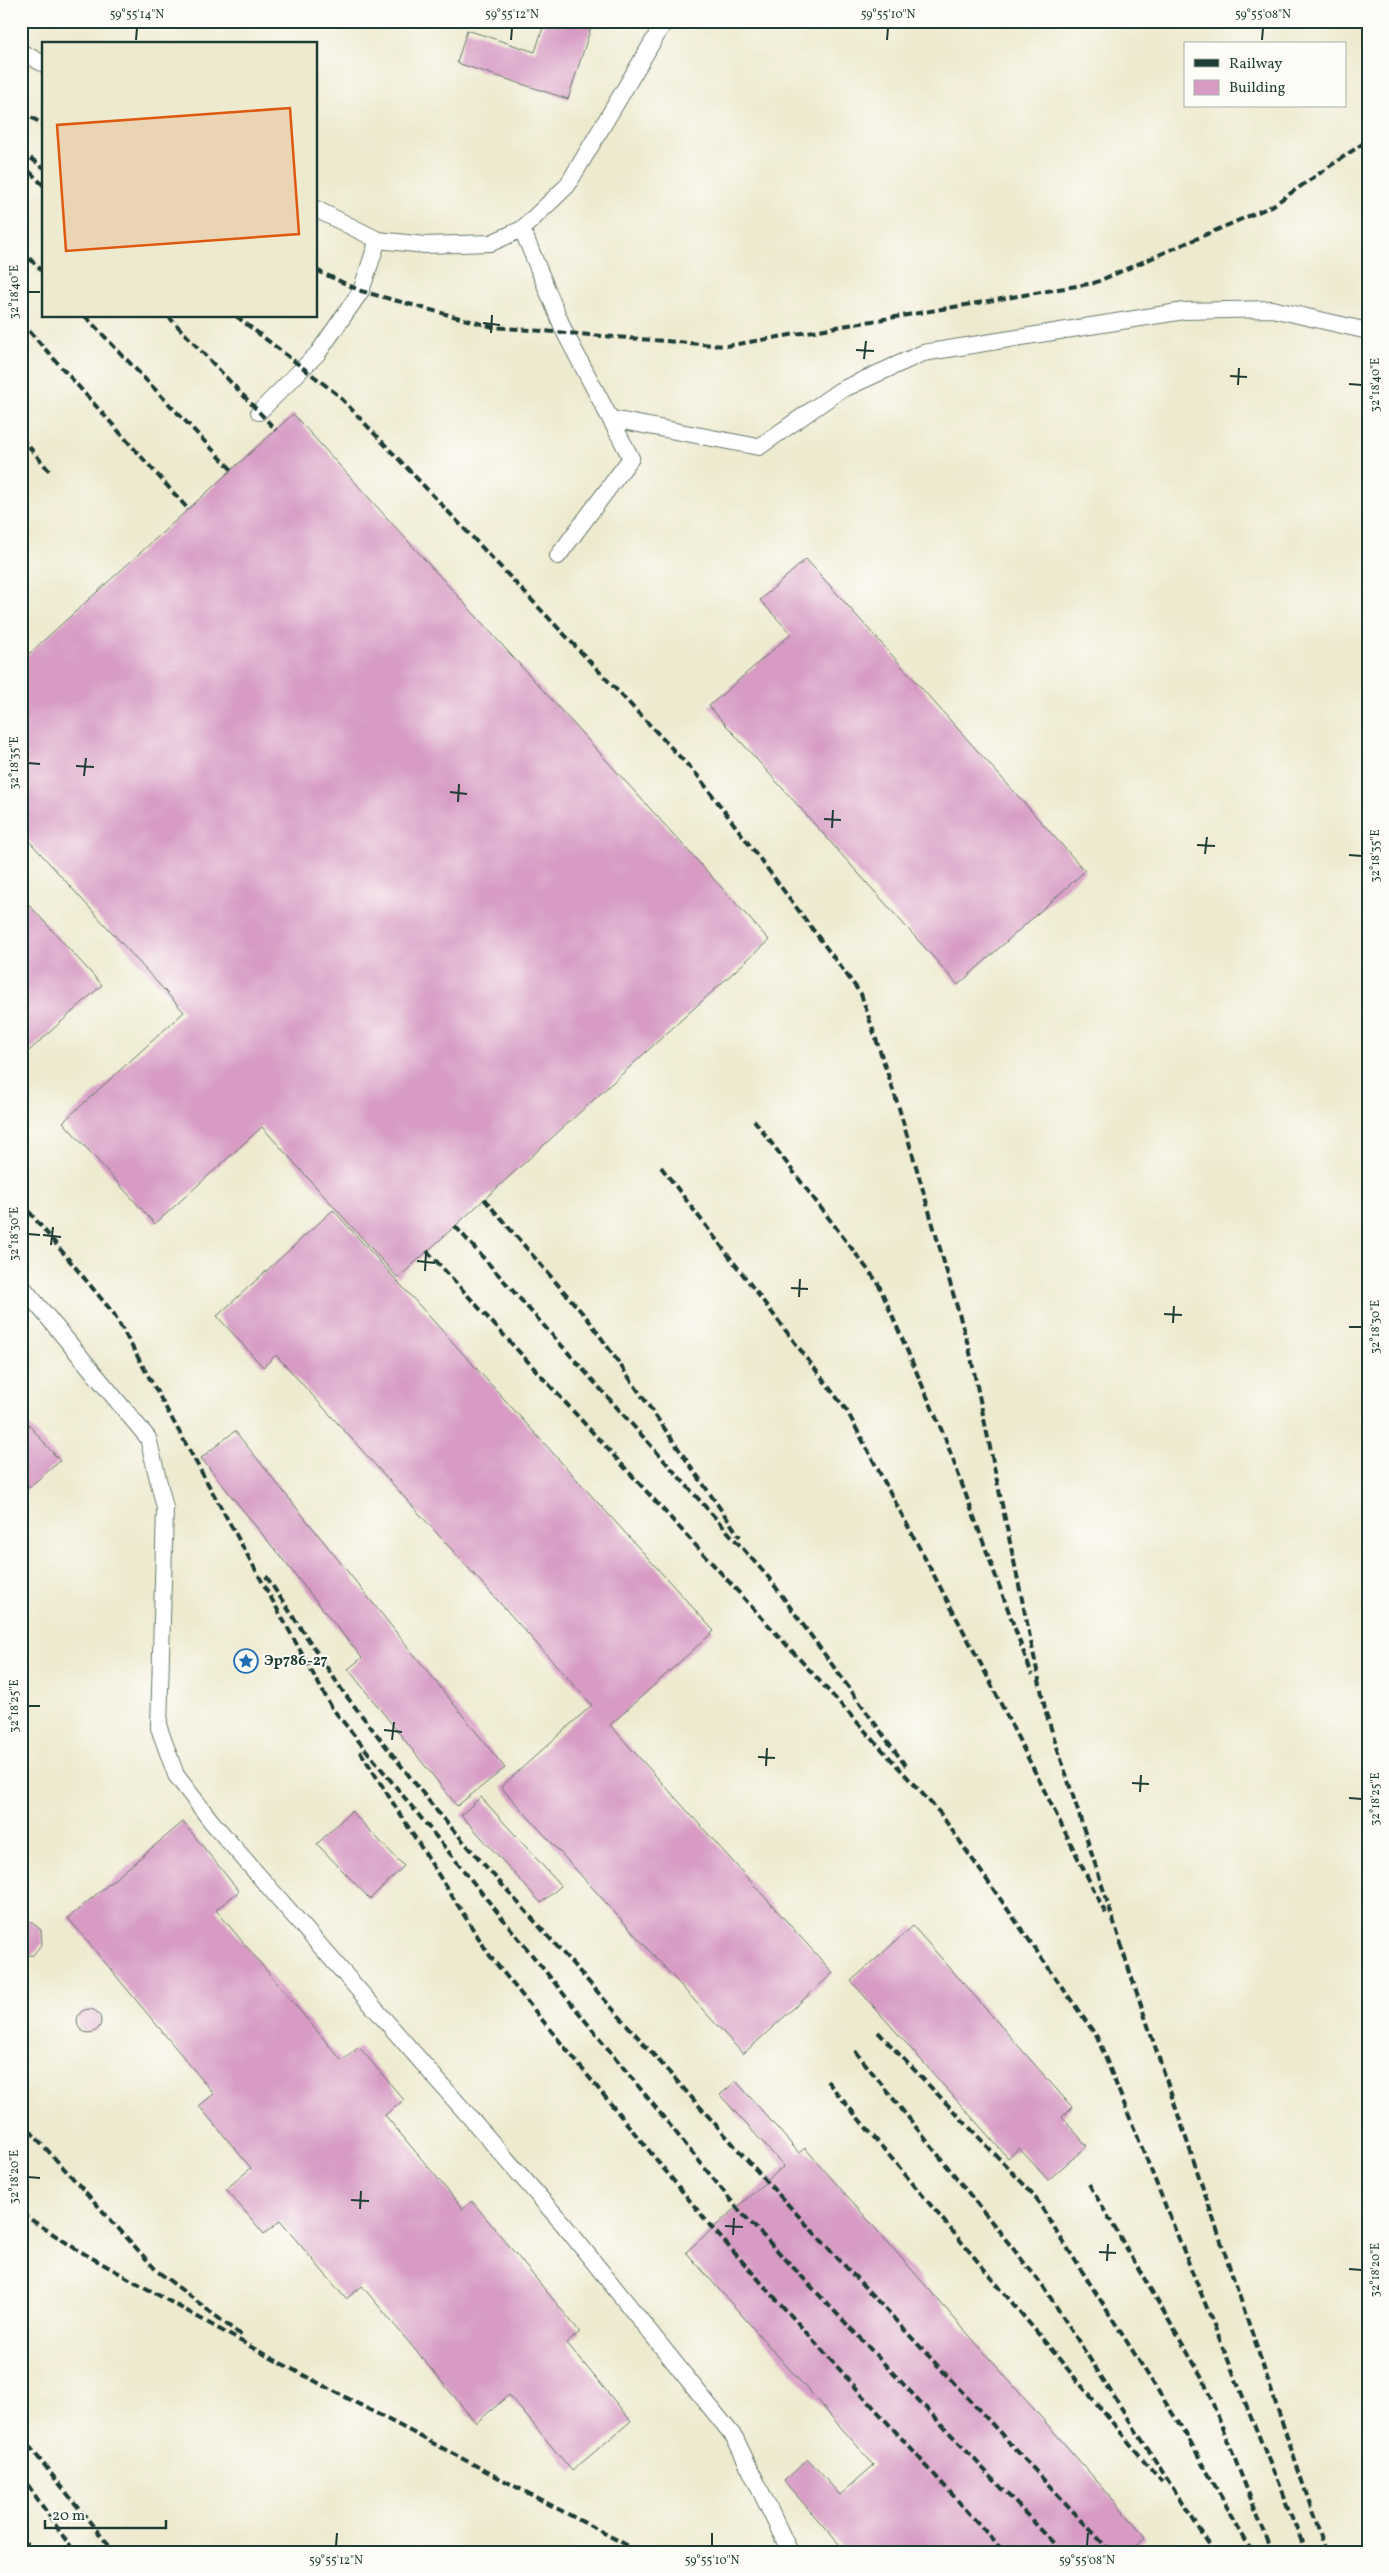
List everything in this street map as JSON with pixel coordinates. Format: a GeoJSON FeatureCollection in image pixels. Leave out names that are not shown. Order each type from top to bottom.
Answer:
{"type":"FeatureCollection","features":[{"type":"Feature","properties":{"kind":"lane"},"geometry":{"type":"LineString","coordinates":[[318,210],[378,240],[425,245],[491,243],[522,229],[567,186],[665,21]]}},
{"type":"Feature","properties":{"kind":"lane"},"geometry":{"type":"LineString","coordinates":[[21,52],[42,63]]}},
{"type":"Feature","properties":{"kind":"lane"},"geometry":{"type":"LineString","coordinates":[[522,229],[565,333],[631,458],[558,556]]}},
{"type":"Feature","properties":{"kind":"lane"},"geometry":{"type":"LineString","coordinates":[[259,412],[318,353],[361,292],[378,240]]}},
{"type":"Feature","properties":{"kind":"lane"},"geometry":{"type":"LineString","coordinates":[[612,419],[759,447],[839,391],[923,352],[1184,311],[1272,309],[1368,331]]}},
{"type":"Feature","properties":{"kind":"lane"},"geometry":{"type":"LineString","coordinates":[[21,1285],[148,1438],[165,1508],[159,1728],[176,1775],[211,1821],[564,2225],[735,2438],[790,2552]]}},
{"type":"Feature","properties":{"kind":"building"},"geometry":{"type":"Polygon","coordinates":[[[545,21],[593,21],[568,99],[457,63],[467,30],[535,52],[545,21]]]}},
{"type":"Feature","properties":{"kind":"building"},"geometry":{"type":"Polygon","coordinates":[[[293,414],[769,940],[398,1278],[262,1127],[155,1224],[63,1122],[184,1012],[21,832],[21,661],[293,414]]]}},
{"type":"Feature","properties":{"kind":"building"},"geometry":{"type":"Polygon","coordinates":[[[806,559],[1085,871],[958,985],[709,706],[791,634],[760,600],[806,559]]]}},
{"type":"Feature","properties":{"kind":"building"},"geometry":{"type":"Polygon","coordinates":[[[21,896],[102,985],[21,1058],[21,896]]]}},
{"type":"Feature","properties":{"kind":"building"},"geometry":{"type":"Polygon","coordinates":[[[333,1210],[714,1631],[610,1725],[833,1973],[743,2054],[501,1787],[592,1705],[276,1355],[263,1367],[217,1316],[333,1210]]]}},
{"type":"Feature","properties":{"kind":"building"},"geometry":{"type":"Polygon","coordinates":[[[21,1416],[60,1461],[21,1494],[21,1416]]]}},
{"type":"Feature","properties":{"kind":"building"},"geometry":{"type":"Polygon","coordinates":[[[235,1431],[505,1768],[457,1806],[348,1669],[362,1658],[201,1458],[235,1431]]]}},
{"type":"Feature","properties":{"kind":"building"},"geometry":{"type":"Polygon","coordinates":[[[481,1797],[561,1886],[541,1903],[461,1815],[481,1797]]]}},
{"type":"Feature","properties":{"kind":"building"},"geometry":{"type":"Polygon","coordinates":[[[351,1811],[404,1866],[370,1899],[317,1844],[351,1811]]]}},
{"type":"Feature","properties":{"kind":"building"},"geometry":{"type":"Polygon","coordinates":[[[183,1822],[239,1891],[216,1910],[342,2061],[359,2047],[404,2100],[385,2115],[463,2209],[472,2201],[580,2332],[567,2343],[631,2421],[572,2471],[509,2395],[476,2423],[362,2286],[346,2299],[280,2221],[264,2234],[226,2189],[251,2168],[199,2106],[214,2094],[68,1918],[183,1822]]]}},
{"type":"Feature","properties":{"kind":"building"},"geometry":{"type":"Polygon","coordinates":[[[21,1921],[30,1921],[41,1930],[42,1944],[33,1955],[21,1956],[21,1921]]]}},
{"type":"Feature","properties":{"kind":"building"},"geometry":{"type":"Polygon","coordinates":[[[913,1926],[1072,2107],[1062,2117],[1087,2146],[1048,2180],[1019,2148],[1008,2158],[851,1981],[913,1926]]]}},
{"type":"Feature","properties":{"kind":"building"},"geometry":{"type":"Polygon","coordinates":[[[89,2009],[97,2013],[101,2021],[97,2029],[89,2033],[81,2029],[77,2021],[81,2013],[89,2009]]]}},
{"type":"Feature","properties":{"kind":"building"},"geometry":{"type":"Polygon","coordinates":[[[736,2081],[799,2153],[805,2148],[1146,2537],[1130,2552],[846,2552],[784,2481],[808,2459],[840,2495],[874,2465],[686,2252],[784,2166],[720,2095],[736,2081]]]}},
{"type":"Feature","properties":{"kind":"railway"},"geometry":{"type":"LineString","coordinates":[[21,111],[42,124]]}},
{"type":"Feature","properties":{"kind":"railway"},"geometry":{"type":"LineString","coordinates":[[318,271],[361,291],[493,327],[726,346],[1094,283],[1272,206],[1368,140]]}},
{"type":"Feature","properties":{"kind":"railway"},"geometry":{"type":"LineString","coordinates":[[21,151],[42,167]]}},
{"type":"Feature","properties":{"kind":"railway"},"geometry":{"type":"LineString","coordinates":[[21,163],[42,184]]}},
{"type":"Feature","properties":{"kind":"railway"},"geometry":{"type":"LineString","coordinates":[[21,250],[42,271]]}},
{"type":"Feature","properties":{"kind":"railway"},"geometry":{"type":"LineString","coordinates":[[87,318],[232,470]]}},
{"type":"Feature","properties":{"kind":"railway"},"geometry":{"type":"LineString","coordinates":[[170,318],[276,430]]}},
{"type":"Feature","properties":{"kind":"railway"},"geometry":{"type":"LineString","coordinates":[[239,318],[338,395],[698,776],[861,994],[899,1108],[969,1348],[1046,1713],[1123,1950]]}},
{"type":"Feature","properties":{"kind":"railway"},"geometry":{"type":"LineString","coordinates":[[21,322],[188,509]]}},
{"type":"Feature","properties":{"kind":"railway"},"geometry":{"type":"LineString","coordinates":[[21,437],[51,473]]}},
{"type":"Feature","properties":{"kind":"railway"},"geometry":{"type":"LineString","coordinates":[[754,1120],[878,1283],[945,1438],[1032,1675]]}},
{"type":"Feature","properties":{"kind":"railway"},"geometry":{"type":"LineString","coordinates":[[661,1167],[847,1411],[983,1668],[1107,1916]]}},
{"type":"Feature","properties":{"kind":"railway"},"geometry":{"type":"LineString","coordinates":[[484,1199],[591,1323],[740,1537]]}},
{"type":"Feature","properties":{"kind":"railway"},"geometry":{"type":"LineString","coordinates":[[21,1202],[114,1314],[332,1708],[737,2208],[1062,2552]]}},
{"type":"Feature","properties":{"kind":"railway"},"geometry":{"type":"LineString","coordinates":[[455,1226],[769,1578],[908,1769]]}},
{"type":"Feature","properties":{"kind":"railway"},"geometry":{"type":"LineString","coordinates":[[427,1251],[940,1813],[1097,2037],[1306,2552]]}},
{"type":"Feature","properties":{"kind":"railway"},"geometry":{"type":"LineString","coordinates":[[266,1576],[344,1693],[440,1815],[766,2181],[1111,2552]]}},
{"type":"Feature","properties":{"kind":"railway"},"geometry":{"type":"LineString","coordinates":[[360,1751],[490,1956],[713,2229],[1004,2552]]}},
{"type":"Feature","properties":{"kind":"railway"},"geometry":{"type":"LineString","coordinates":[[1120,1943],[1326,2552]]}},
{"type":"Feature","properties":{"kind":"railway"},"geometry":{"type":"LineString","coordinates":[[878,2032],[1033,2194],[1190,2441],[1252,2552]]}},
{"type":"Feature","properties":{"kind":"railway"},"geometry":{"type":"LineString","coordinates":[[855,2051],[1043,2286],[1214,2552]]}},
{"type":"Feature","properties":{"kind":"railway"},"geometry":{"type":"LineString","coordinates":[[827,2081],[1162,2482]]}},
{"type":"Feature","properties":{"kind":"railway"},"geometry":{"type":"LineString","coordinates":[[21,2121],[157,2271],[242,2336]]}},
{"type":"Feature","properties":{"kind":"railway"},"geometry":{"type":"LineString","coordinates":[[1089,2184],[1203,2379],[1272,2552]]}},
{"type":"Feature","properties":{"kind":"railway"},"geometry":{"type":"LineString","coordinates":[[21,2213],[76,2249],[271,2358],[640,2552]]}},
{"type":"Feature","properties":{"kind":"railway"},"geometry":{"type":"LineString","coordinates":[[21,2436],[114,2552]]}},
{"type":"Feature","properties":{"kind":"railway"},"geometry":{"type":"LineString","coordinates":[[21,2475],[74,2552]]}},
{"type":"Feature","properties":{"kind":"railway"},"geometry":{"type":"LineString","coordinates":[[21,2531],[30,2552]]}},
{"type":"Feature","properties":{"kind":"place","name":"Эр786-27"},"geometry":{"type":"Point","coordinates":[246,1661]}}]}
